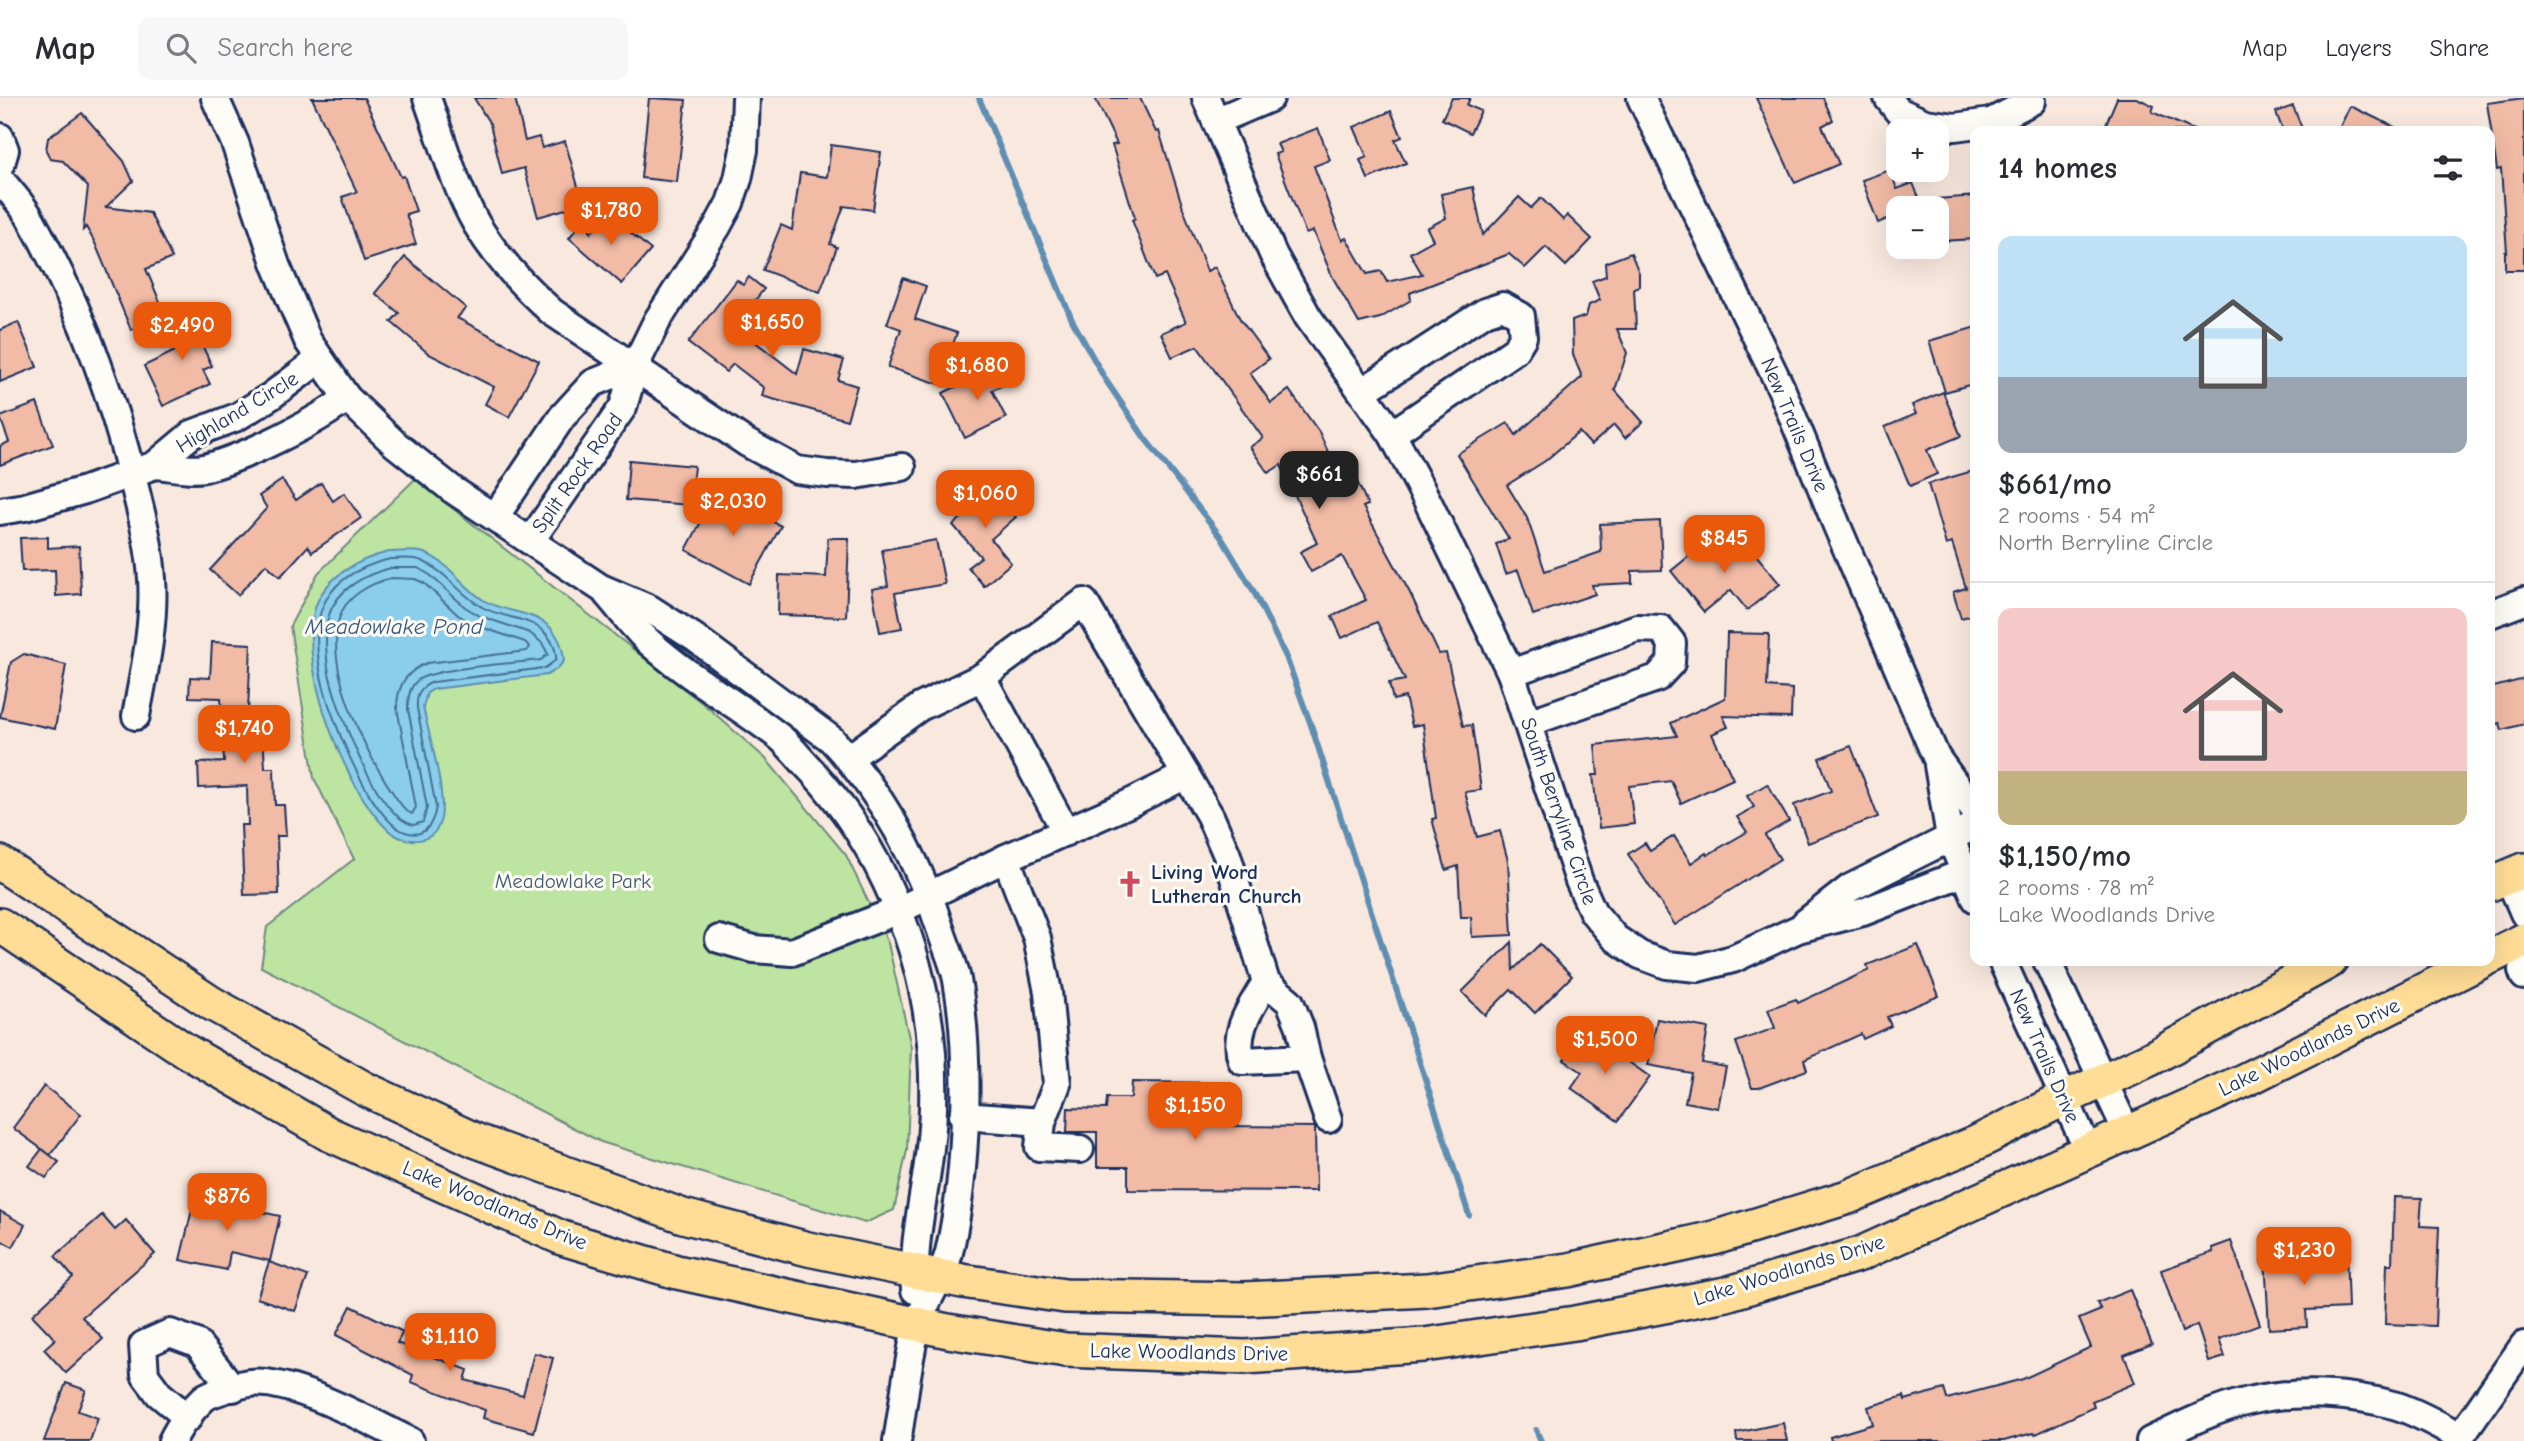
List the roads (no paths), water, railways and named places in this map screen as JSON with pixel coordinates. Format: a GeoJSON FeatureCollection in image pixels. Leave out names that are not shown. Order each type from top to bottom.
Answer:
{"type":"FeatureCollection","features":[{"type":"Feature","properties":{"kind":"main road"},"geometry":{"type":"LineString","coordinates":[[0,863],[211,1003],[365,1089],[477,1141],[683,1216],[808,1249],[926,1275],[1065,1296],[1244,1299],[1427,1290],[1568,1270],[1714,1238],[1848,1197],[1976,1143],[2150,1059],[2321,966]]}},
{"type":"Feature","properties":{"kind":"main road","name":"Lake Woodlands Drive"},"geometry":{"type":"LineString","coordinates":[[0,925],[186,1051],[329,1134],[562,1238],[677,1272],[918,1325],[1066,1350],[1245,1357],[1424,1345],[1576,1323],[1726,1294],[1860,1254],[2243,1081],[2472,966]]}},
{"type":"Feature","properties":{"kind":"main road"},"geometry":{"type":"LineString","coordinates":[[2495,954],[2524,940]]}},
{"type":"Feature","properties":{"kind":"street"},"geometry":{"type":"LineString","coordinates":[[215,98],[235,142],[276,265],[308,341],[347,398],[394,444],[453,490],[601,588],[650,609],[695,638],[797,712],[831,739],[880,798],[930,895],[957,977],[963,1023],[963,1155],[950,1251],[926,1275]]}},
{"type":"Feature","properties":{"kind":"street"},"geometry":{"type":"LineString","coordinates":[[427,98],[456,179],[477,225],[504,262],[552,312],[747,443],[797,470],[856,475],[902,467]]}},
{"type":"Feature","properties":{"kind":"street","name":"Split Rock Road"},"geometry":{"type":"LineString","coordinates":[[531,540],[623,407],[635,366],[657,321],[718,228],[738,179],[744,150],[746,98]]}},
{"type":"Feature","properties":{"kind":"street"},"geometry":{"type":"LineString","coordinates":[[1211,110],[1270,98]]}},
{"type":"Feature","properties":{"kind":"street","name":"New Trails Drive"},"geometry":{"type":"LineString","coordinates":[[1642,98],[1781,388],[1837,526],[1937,757],[1970,804]]}},
{"type":"Feature","properties":{"kind":"street"},"geometry":{"type":"LineString","coordinates":[[1888,98],[1898,111],[1925,123],[1955,127],[1991,122],[2032,102]]}},
{"type":"Feature","properties":{"kind":"street","name":"South Berryline Circle"},"geometry":{"type":"LineString","coordinates":[[1211,110],[1273,254],[1308,317],[1392,435],[1463,574],[1511,673],[1579,881],[1593,912],[1615,938],[1640,955],[1667,965],[1698,968],[1733,959],[1798,929],[1863,912],[1970,870]]}},
{"type":"Feature","properties":{"kind":"street"},"geometry":{"type":"LineString","coordinates":[[0,137],[5,150],[0,167]]}},
{"type":"Feature","properties":{"kind":"street"},"geometry":{"type":"LineString","coordinates":[[0,179],[31,219],[82,325],[143,470],[152,581],[148,645],[136,716]]}},
{"type":"Feature","properties":{"kind":"street"},"geometry":{"type":"LineString","coordinates":[[1363,391],[1485,312],[1503,306],[1521,316],[1523,337],[1515,350],[1392,435]]}},
{"type":"Feature","properties":{"kind":"street","name":"Highland Circle"},"geometry":{"type":"LineString","coordinates":[[143,470],[192,434],[237,416],[271,396],[320,359]]}},
{"type":"Feature","properties":{"kind":"street","name":"Split Rock Road"},"geometry":{"type":"LineString","coordinates":[[495,517],[562,416],[593,383],[635,366]]}},
{"type":"Feature","properties":{"kind":"street","name":"Highland Circle"},"geometry":{"type":"LineString","coordinates":[[0,511],[85,490],[143,470],[202,468],[251,450],[328,413],[347,398]]}},
{"type":"Feature","properties":{"kind":"street"},"geometry":{"type":"LineString","coordinates":[[213,426],[226,460]]}},
{"type":"Feature","properties":{"kind":"street"},"geometry":{"type":"LineString","coordinates":[[601,588],[649,642],[727,702],[783,740],[832,793],[880,868],[899,910],[925,997],[932,1050],[934,1103],[926,1275],[897,1441]]}},
{"type":"Feature","properties":{"kind":"street"},"geometry":{"type":"LineString","coordinates":[[849,758],[920,708],[982,677],[1084,601],[1210,816],[1227,855],[1266,982],[1290,1002],[1328,1119]]}},
{"type":"Feature","properties":{"kind":"street"},"geometry":{"type":"LineString","coordinates":[[2495,612],[2524,601]]}},
{"type":"Feature","properties":{"kind":"street"},"geometry":{"type":"LineString","coordinates":[[1511,673],[1637,628],[1661,629],[1672,643],[1671,663],[1657,678],[1528,723]]}},
{"type":"Feature","properties":{"kind":"street"},"geometry":{"type":"LineString","coordinates":[[982,677],[1066,832]]}},
{"type":"Feature","properties":{"kind":"street","name":"New Trails Drive"},"geometry":{"type":"LineString","coordinates":[[1937,757],[1950,837],[1970,870]]}},
{"type":"Feature","properties":{"kind":"street"},"geometry":{"type":"LineString","coordinates":[[719,939],[754,948],[792,952],[899,910],[1186,775]]}},
{"type":"Feature","properties":{"kind":"street","name":"South Berryline Circle"},"geometry":{"type":"LineString","coordinates":[[1798,929],[1850,887],[1970,828]]}},
{"type":"Feature","properties":{"kind":"street"},"geometry":{"type":"LineString","coordinates":[[1006,858],[1037,938],[1048,992],[1057,1084],[1042,1122],[1040,1147],[1080,1149]]}},
{"type":"Feature","properties":{"kind":"street"},"geometry":{"type":"LineString","coordinates":[[2507,877],[2524,914]]}},
{"type":"Feature","properties":{"kind":"street"},"geometry":{"type":"LineString","coordinates":[[2524,964],[2524,976]]}},
{"type":"Feature","properties":{"kind":"street","name":"New Trails Drive"},"geometry":{"type":"LineString","coordinates":[[2005,966],[2088,1150]]}},
{"type":"Feature","properties":{"kind":"street","name":"New Trails Drive"},"geometry":{"type":"LineString","coordinates":[[2049,966],[2127,1132]]}},
{"type":"Feature","properties":{"kind":"street"},"geometry":{"type":"LineString","coordinates":[[1266,982],[1246,1012],[1239,1052],[1242,1060],[1307,1058]]}},
{"type":"Feature","properties":{"kind":"street"},"geometry":{"type":"LineString","coordinates":[[964,1116],[1042,1122]]}},
{"type":"Feature","properties":{"kind":"street"},"geometry":{"type":"LineString","coordinates":[[188,1418],[159,1394],[145,1375],[143,1345],[170,1333],[197,1343],[233,1388]]}},
{"type":"Feature","properties":{"kind":"street"},"geometry":{"type":"LineString","coordinates":[[2150,1441],[2199,1418],[2248,1401],[2289,1396],[2326,1396],[2398,1406],[2459,1439],[2524,1345]]}},
{"type":"Feature","properties":{"kind":"street"},"geometry":{"type":"LineString","coordinates":[[172,1441],[206,1397],[250,1382],[298,1391],[410,1441]]}},
{"type":"Feature","properties":{"kind":"water","name":"Meadowlake Pond"},"geometry":{"type":"Polygon","coordinates":[[[417,551],[430,556],[447,567],[485,601],[539,620],[557,636],[564,661],[547,675],[434,689],[427,693],[423,707],[440,782],[442,811],[436,830],[424,839],[416,840],[401,838],[387,829],[356,786],[329,727],[313,665],[311,636],[314,612],[325,589],[354,565],[389,552],[417,551]]]}},
{"type":"Feature","properties":{"kind":"waterway"},"geometry":{"type":"LineString","coordinates":[[979,98],[1072,320],[1105,379],[1144,437],[1221,537],[1253,590],[1286,657],[1311,725],[1469,1215]]}},
{"type":"Feature","properties":{"kind":"waterway"},"geometry":{"type":"LineString","coordinates":[[1536,1430],[1541,1441]]}},
{"type":"Feature","properties":{"kind":"place","name":"Living Word Lutheran Church"},"geometry":{"type":"Point","coordinates":[1130,884]}},
{"type":"Feature","properties":{"kind":"park label","name":"Meadowlake Park"},"geometry":{"type":"Point","coordinates":[573,881]}}]}
